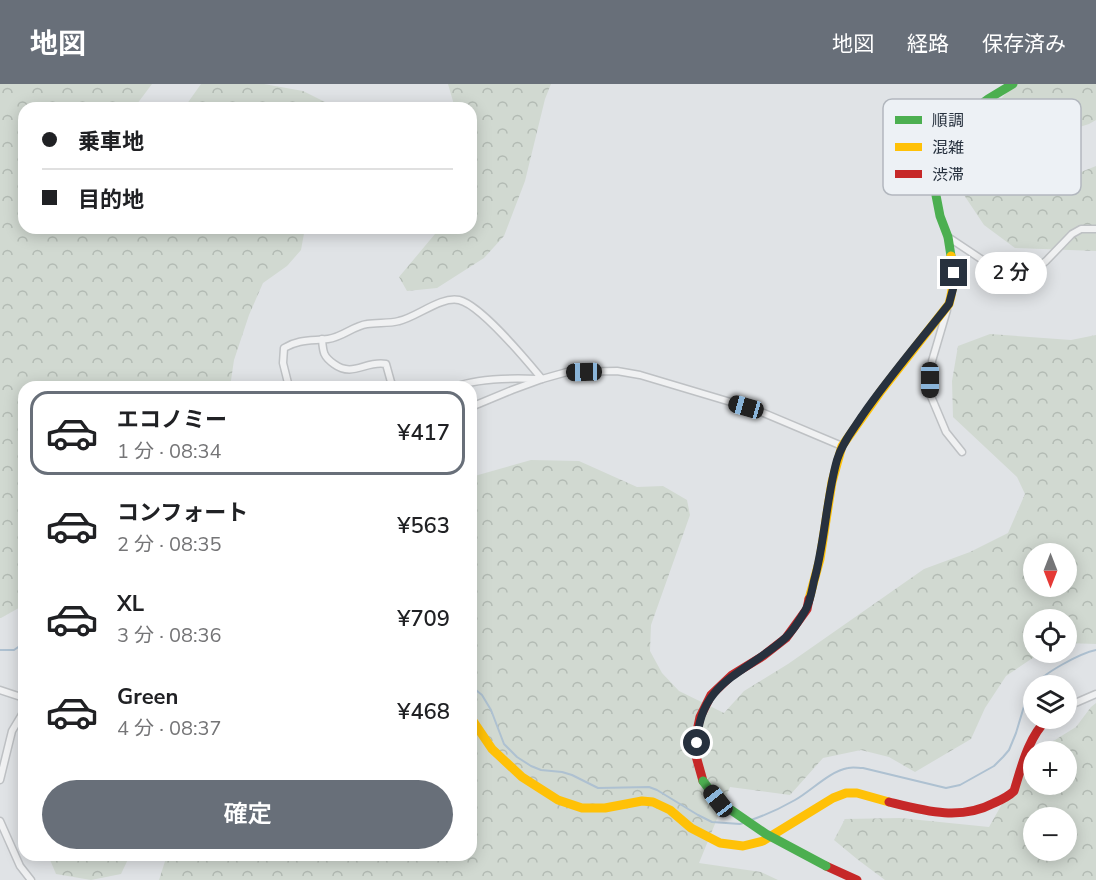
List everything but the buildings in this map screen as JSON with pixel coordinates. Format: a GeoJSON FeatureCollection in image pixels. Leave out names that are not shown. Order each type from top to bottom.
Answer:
{"type":"FeatureCollection","features":[{"type":"Feature","properties":{"kind":"street"},"geometry":{"type":"LineString","coordinates":[[990,99],[1012,84]]}},
{"type":"Feature","properties":{"kind":"street"},"geometry":{"type":"LineString","coordinates":[[936,195],[940,216],[948,237],[954,273],[953,289],[932,361],[930,394],[946,432],[962,452]]}},
{"type":"Feature","properties":{"kind":"street"},"geometry":{"type":"LineString","coordinates":[[948,237],[999,271],[1033,271],[1072,234],[1081,229],[1096,229]]}},
{"type":"Feature","properties":{"kind":"street"},"geometry":{"type":"LineString","coordinates":[[288,381],[284,348],[290,344],[305,340],[330,339],[366,324],[398,322],[453,299],[468,304],[490,322],[542,379]]}},
{"type":"Feature","properties":{"kind":"street"},"geometry":{"type":"LineString","coordinates":[[857,880],[766,834],[718,801],[703,781],[696,756],[697,731],[700,717],[711,695],[732,675],[786,639],[807,609],[820,559],[832,483],[842,446],[949,304]]}},
{"type":"Feature","properties":{"kind":"street"},"geometry":{"type":"LineString","coordinates":[[322,339],[326,358],[344,370],[358,369],[378,362],[386,364],[391,381]]}},
{"type":"Feature","properties":{"kind":"street"},"geometry":{"type":"LineString","coordinates":[[477,405],[542,379],[567,372],[617,371],[640,375],[754,409],[842,446]]}},
{"type":"Feature","properties":{"kind":"street"},"geometry":{"type":"LineString","coordinates":[[477,383],[509,378],[542,379]]}},
{"type":"Feature","properties":{"kind":"street"},"geometry":{"type":"LineString","coordinates":[[0,690],[18,696]]}},
{"type":"Feature","properties":{"kind":"street"},"geometry":{"type":"LineString","coordinates":[[1077,702],[1096,694]]}},
{"type":"Feature","properties":{"kind":"street"},"geometry":{"type":"LineString","coordinates":[[0,780],[12,731],[18,721]]}},
{"type":"Feature","properties":{"kind":"street"},"geometry":{"type":"LineString","coordinates":[[477,727],[492,749],[522,777],[558,800],[582,808],[605,808],[642,801],[652,802],[670,810],[692,828],[720,843],[743,846],[763,841],[833,798],[846,793],[857,793],[929,812],[966,813],[985,808],[1014,791],[1024,757],[1038,729]]}},
{"type":"Feature","properties":{"kind":"street"},"geometry":{"type":"LineString","coordinates":[[0,821],[20,866],[30,880]]}},
{"type":"Feature","properties":{"kind":"green space"},"geometry":{"type":"Polygon","coordinates":[[[0,84],[152,84],[138,102],[18,102],[18,234],[304,234],[301,250],[287,266],[263,283],[249,315],[234,360],[231,381],[18,381],[18,608],[0,618],[0,84]]]}},
{"type":"Feature","properties":{"kind":"green space"},"geometry":{"type":"Polygon","coordinates":[[[201,84],[264,84],[303,91],[325,102],[188,102],[201,84]]]}},
{"type":"Feature","properties":{"kind":"green space"},"geometry":{"type":"Polygon","coordinates":[[[448,84],[551,84],[545,99],[525,181],[504,236],[484,258],[437,288],[407,291],[399,277],[435,234],[477,234],[477,102],[453,102],[448,84]]]}},
{"type":"Feature","properties":{"kind":"green space"},"geometry":{"type":"Polygon","coordinates":[[[1013,84],[1096,84],[1096,120],[1081,127],[1081,99],[1001,99],[1013,84]]]}},
{"type":"Feature","properties":{"kind":"green space"},"geometry":{"type":"Polygon","coordinates":[[[1096,166],[1096,251],[1015,248],[984,225],[964,195],[1081,195],[1081,172],[1096,166]]]}},
{"type":"Feature","properties":{"kind":"green space"},"geometry":{"type":"Polygon","coordinates":[[[990,334],[1071,340],[1096,335],[1096,644],[1077,643],[1077,609],[1023,609],[1023,663],[1025,663],[1006,676],[985,708],[971,739],[915,772],[889,757],[861,750],[823,758],[790,795],[730,787],[699,863],[761,872],[778,880],[159,880],[165,861],[477,861],[477,475],[531,460],[579,461],[637,487],[663,486],[687,500],[690,515],[651,625],[650,651],[662,673],[679,691],[724,713],[744,691],[788,664],[924,569],[970,552],[1008,533],[1025,494],[1017,477],[953,417],[952,381],[958,346],[990,334]]]}},
{"type":"Feature","properties":{"kind":"green space"},"geometry":{"type":"Polygon","coordinates":[[[1096,703],[1096,880],[885,880],[834,840],[845,819],[900,818],[989,827],[1023,767],[1023,795],[1077,795],[1077,741],[1053,741],[1073,729],[1077,729],[1077,726],[1096,703]]]}},
{"type":"Feature","properties":{"kind":"green space"},"geometry":{"type":"Polygon","coordinates":[[[51,861],[127,861],[121,874],[91,880],[56,874],[51,861]]]}},
{"type":"Feature","properties":{"kind":"waterway"},"geometry":{"type":"LineString","coordinates":[[0,650],[14,650],[18,647]]}},
{"type":"Feature","properties":{"kind":"waterway"},"geometry":{"type":"LineString","coordinates":[[1045,675],[1081,655],[1096,650]]}},
{"type":"Feature","properties":{"kind":"waterway"},"geometry":{"type":"LineString","coordinates":[[477,691],[491,710],[504,744],[517,757],[531,766],[572,775],[598,788],[649,787],[712,822],[743,823]]}},
{"type":"Feature","properties":{"kind":"waterway"},"geometry":{"type":"LineString","coordinates":[[751,820],[790,803],[828,777],[848,768],[863,768],[946,788],[960,785],[994,766],[1009,750],[1023,710]]}},
{"type":"Feature","properties":{"kind":"traffic: fast"},"geometry":{"type":"LineString","coordinates":[[988,99],[1013,84]]}},
{"type":"Feature","properties":{"kind":"traffic: fast"},"geometry":{"type":"LineString","coordinates":[[936,195],[951,256]]}},
{"type":"Feature","properties":{"kind":"traffic: fast"},"geometry":{"type":"LineString","coordinates":[[703,781],[718,801],[766,834],[826,866]]}},
{"type":"Feature","properties":{"kind":"traffic: slow"},"geometry":{"type":"LineString","coordinates":[[809,599],[820,559],[832,482],[842,446],[881,391],[949,304],[953,280],[951,256]]}},
{"type":"Feature","properties":{"kind":"traffic: slow"},"geometry":{"type":"LineString","coordinates":[[477,727],[492,749],[522,777],[558,800],[582,808],[605,808],[642,801],[653,802],[670,810],[691,828],[720,843],[743,846],[763,841],[833,798],[846,793],[857,793],[889,802]]}},
{"type":"Feature","properties":{"kind":"traffic: jam"},"geometry":{"type":"LineString","coordinates":[[703,781],[696,756],[697,731],[700,717],[711,695],[732,675],[763,656],[786,638],[807,609],[809,599]]}},
{"type":"Feature","properties":{"kind":"traffic: jam"},"geometry":{"type":"LineString","coordinates":[[889,802],[929,811],[955,813],[968,812],[1004,798],[1014,791],[1023,762],[1039,729]]}},
{"type":"Feature","properties":{"kind":"traffic: jam"},"geometry":{"type":"LineString","coordinates":[[826,866],[857,880]]}},
{"type":"Feature","properties":{"kind":"route"},"geometry":{"type":"LineString","coordinates":[[697,743],[700,717],[711,695],[732,675],[786,639],[807,609],[820,559],[832,483],[842,446],[949,304],[954,273]]}}]}
